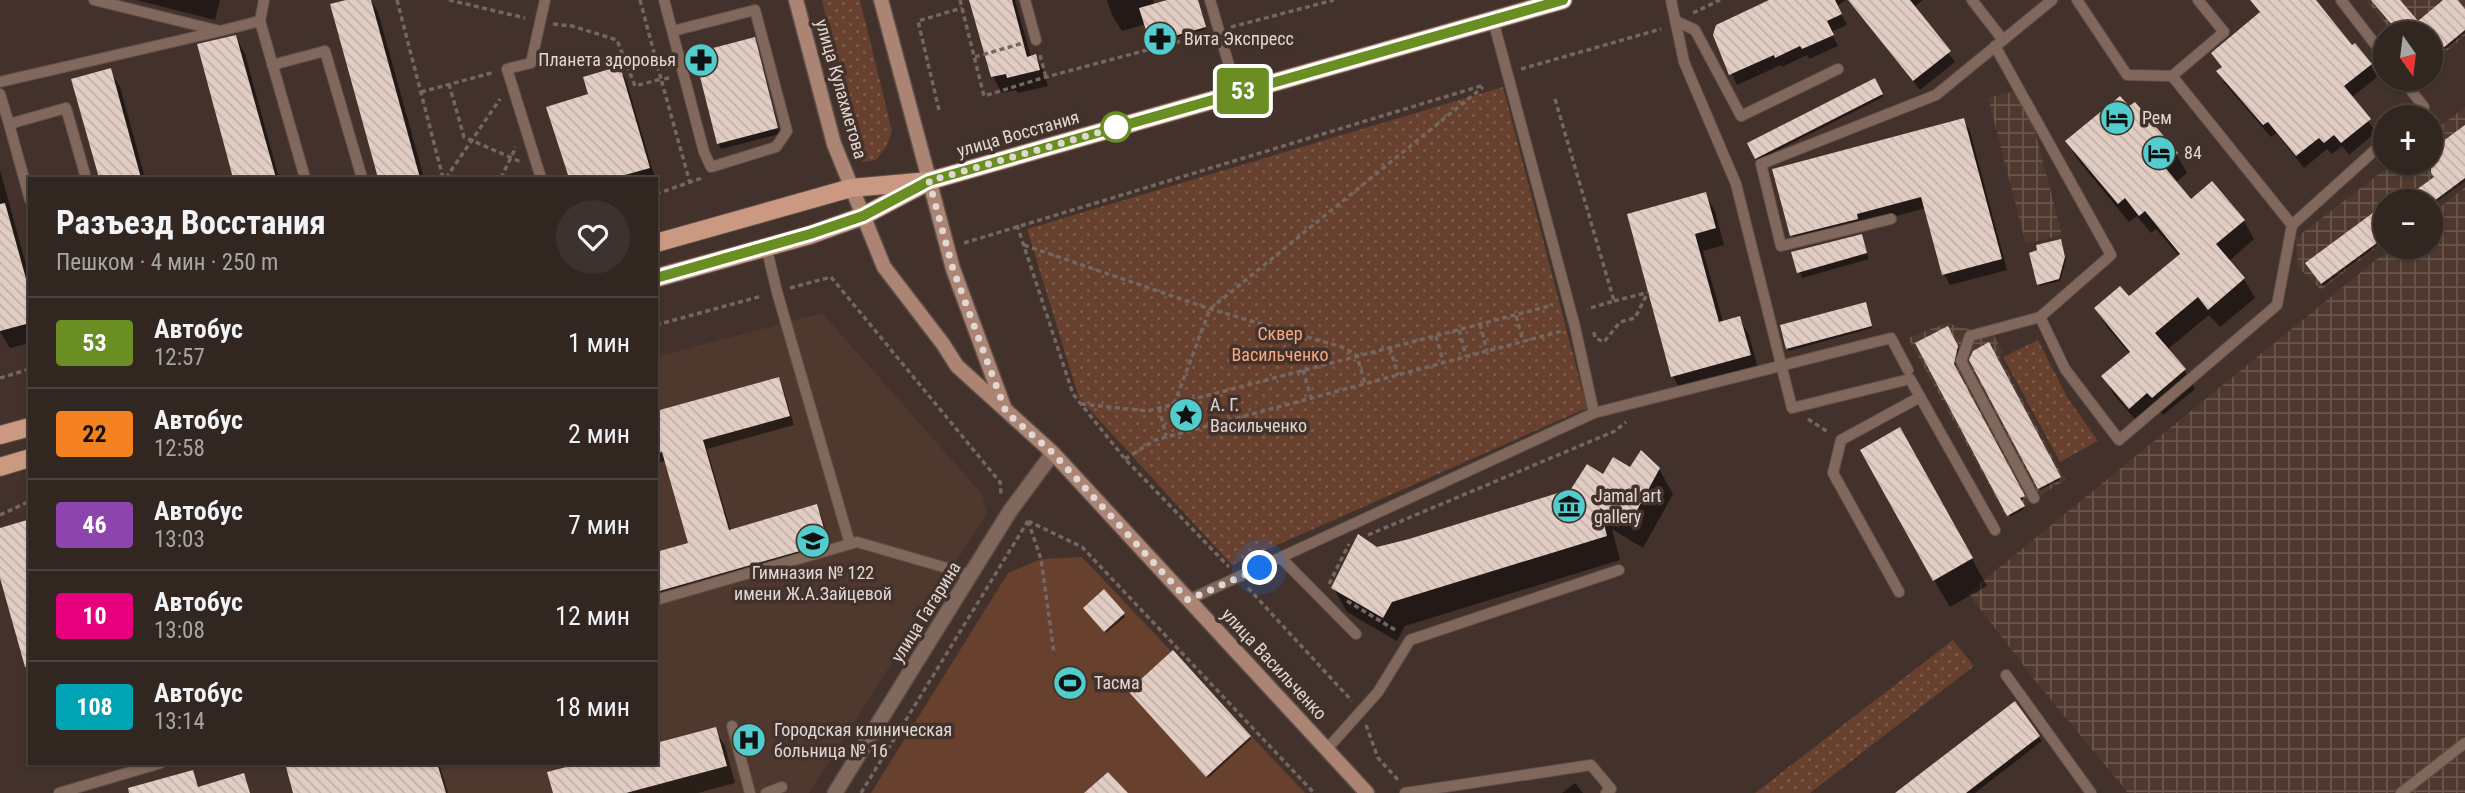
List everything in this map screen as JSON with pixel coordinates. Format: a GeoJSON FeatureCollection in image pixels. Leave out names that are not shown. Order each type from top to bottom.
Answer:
{"type":"FeatureCollection","features":[{"type":"Feature","properties":{"kind":"main road","name":"улица Кулахметова"},"geometry":{"type":"LineString","coordinates":[[796,0],[834,144],[851,188]]}},
{"type":"Feature","properties":{"kind":"main road"},"geometry":{"type":"LineString","coordinates":[[881,0],[929,181]]}},
{"type":"Feature","properties":{"kind":"main road","name":"улица Восстания"},"geometry":{"type":"LineString","coordinates":[[658,242],[851,188],[929,181],[1563,0]]}},
{"type":"Feature","properties":{"kind":"main road","name":"улица Восстания"},"geometry":{"type":"LineString","coordinates":[[658,277],[863,216],[929,181]]}},
{"type":"Feature","properties":{"kind":"main road","name":"улица Васильченко"},"geometry":{"type":"LineString","coordinates":[[929,181],[953,269],[1006,412]]}},
{"type":"Feature","properties":{"kind":"main road"},"geometry":{"type":"LineString","coordinates":[[851,188],[863,216]]}},
{"type":"Feature","properties":{"kind":"main road","name":"улица Васильченко"},"geometry":{"type":"LineString","coordinates":[[863,216],[884,267],[957,366],[1053,453],[1367,793]]}},
{"type":"Feature","properties":{"kind":"main road"},"geometry":{"type":"LineString","coordinates":[[0,435],[28,428]]}},
{"type":"Feature","properties":{"kind":"main road"},"geometry":{"type":"LineString","coordinates":[[0,467],[28,459]]}},
{"type":"Feature","properties":{"kind":"street","name":"улица Гагарина"},"geometry":{"type":"LineString","coordinates":[[835,793],[1010,511],[1053,453]]}},
{"type":"Feature","properties":{"kind":"lane"},"geometry":{"type":"LineString","coordinates":[[94,0],[220,31]]}},
{"type":"Feature","properties":{"kind":"lane"},"geometry":{"type":"LineString","coordinates":[[264,0],[260,20],[305,177]]}},
{"type":"Feature","properties":{"kind":"lane"},"geometry":{"type":"LineString","coordinates":[[539,174],[507,69],[531,63],[545,0]]}},
{"type":"Feature","properties":{"kind":"lane"},"geometry":{"type":"LineString","coordinates":[[664,0],[704,152],[711,167],[776,147],[787,131],[755,10],[673,32]]}},
{"type":"Feature","properties":{"kind":"lane"},"geometry":{"type":"LineString","coordinates":[[1025,0],[1036,40]]}},
{"type":"Feature","properties":{"kind":"lane"},"geometry":{"type":"LineString","coordinates":[[1210,0],[1237,93]]}},
{"type":"Feature","properties":{"kind":"lane"},"geometry":{"type":"LineString","coordinates":[[1671,0],[1684,62],[1736,184],[1792,408],[1910,379],[1995,530]]}},
{"type":"Feature","properties":{"kind":"lane"},"geometry":{"type":"LineString","coordinates":[[1972,0],[1999,43],[2111,255],[2040,317],[1970,336],[1961,361],[2034,498]]}},
{"type":"Feature","properties":{"kind":"lane"},"geometry":{"type":"LineString","coordinates":[[1891,219],[1781,246],[1761,164],[1937,94],[2052,0]]}},
{"type":"Feature","properties":{"kind":"lane"},"geometry":{"type":"LineString","coordinates":[[2077,0],[2127,75],[2172,76],[2224,33],[2198,0]]}},
{"type":"Feature","properties":{"kind":"lane"},"geometry":{"type":"LineString","coordinates":[[2341,0],[2373,41]]}},
{"type":"Feature","properties":{"kind":"lane"},"geometry":{"type":"LineString","coordinates":[[0,82],[260,20]]}},
{"type":"Feature","properties":{"kind":"lane"},"geometry":{"type":"LineString","coordinates":[[1493,20],[1594,413]]}},
{"type":"Feature","properties":{"kind":"lane"},"geometry":{"type":"LineString","coordinates":[[1676,21],[1695,30],[1741,116],[1838,69]]}},
{"type":"Feature","properties":{"kind":"lane"},"geometry":{"type":"LineString","coordinates":[[272,65],[326,51],[362,177]]}},
{"type":"Feature","properties":{"kind":"lane"},"geometry":{"type":"LineString","coordinates":[[2172,76],[2292,225]]}},
{"type":"Feature","properties":{"kind":"lane"},"geometry":{"type":"LineString","coordinates":[[2411,91],[2422,105]]}},
{"type":"Feature","properties":{"kind":"lane"},"geometry":{"type":"LineString","coordinates":[[0,94],[28,194]]}},
{"type":"Feature","properties":{"kind":"lane"},"geometry":{"type":"LineString","coordinates":[[9,124],[66,108],[86,177]]}},
{"type":"Feature","properties":{"kind":"lane"},"geometry":{"type":"LineString","coordinates":[[2040,317],[2065,369],[2119,440],[2277,304],[2292,225],[2373,152]]}},
{"type":"Feature","properties":{"kind":"lane"},"geometry":{"type":"LineString","coordinates":[[766,246],[850,544]]}},
{"type":"Feature","properties":{"kind":"lane"},"geometry":{"type":"LineString","coordinates":[[1188,600],[1594,413],[1891,338],[1908,370]]}},
{"type":"Feature","properties":{"kind":"lane"},"geometry":{"type":"LineString","coordinates":[[1899,592],[1833,473],[1841,440],[1920,397]]}},
{"type":"Feature","properties":{"kind":"lane"},"geometry":{"type":"LineString","coordinates":[[658,599],[857,542],[971,575]]}},
{"type":"Feature","properties":{"kind":"lane"},"geometry":{"type":"LineString","coordinates":[[1281,558],[1356,634]]}},
{"type":"Feature","properties":{"kind":"lane"},"geometry":{"type":"LineString","coordinates":[[1327,749],[1378,692],[1410,640],[1619,570]]}},
{"type":"Feature","properties":{"kind":"lane"},"geometry":{"type":"LineString","coordinates":[[2006,676],[2091,793]]}},
{"type":"Feature","properties":{"kind":"lane"},"geometry":{"type":"LineString","coordinates":[[732,726],[750,793]]}},
{"type":"Feature","properties":{"kind":"lane"},"geometry":{"type":"LineString","coordinates":[[2401,793],[2465,743]]}},
{"type":"Feature","properties":{"kind":"lane"},"geometry":{"type":"LineString","coordinates":[[59,793],[154,765]]}},
{"type":"Feature","properties":{"kind":"lane"},"geometry":{"type":"LineString","coordinates":[[1407,793],[1591,765],[1611,789],[1606,793]]}},
{"type":"Feature","properties":{"kind":"lane"},"geometry":{"type":"LineString","coordinates":[[766,793],[782,788]]}},
{"type":"Feature","properties":{"kind":"path"},"geometry":{"type":"LineString","coordinates":[[397,0],[445,177]]}},
{"type":"Feature","properties":{"kind":"path"},"geometry":{"type":"LineString","coordinates":[[449,0],[541,22],[572,26],[617,40],[635,86],[662,79],[690,183]]}},
{"type":"Feature","properties":{"kind":"path"},"geometry":{"type":"LineString","coordinates":[[960,0],[984,96],[1046,76],[1312,3],[1334,0]]}},
{"type":"Feature","properties":{"kind":"path"},"geometry":{"type":"LineString","coordinates":[[1520,69],[1654,32],[1720,0]]}},
{"type":"Feature","properties":{"kind":"path"},"geometry":{"type":"LineString","coordinates":[[939,110],[918,20],[962,8]]}},
{"type":"Feature","properties":{"kind":"path"},"geometry":{"type":"LineString","coordinates":[[975,57],[1036,40],[1046,76]]}},
{"type":"Feature","properties":{"kind":"path"},"geometry":{"type":"LineString","coordinates":[[421,92],[507,69]]}},
{"type":"Feature","properties":{"kind":"path"},"geometry":{"type":"LineString","coordinates":[[446,177],[510,83]]}},
{"type":"Feature","properties":{"kind":"path"},"geometry":{"type":"LineString","coordinates":[[449,84],[464,137],[539,174]]}},
{"type":"Feature","properties":{"kind":"path"},"geometry":{"type":"LineString","coordinates":[[962,243],[1484,85],[1210,309],[1174,404]]}},
{"type":"Feature","properties":{"kind":"path"},"geometry":{"type":"LineString","coordinates":[[1555,99],[1614,301]]}},
{"type":"Feature","properties":{"kind":"path"},"geometry":{"type":"LineString","coordinates":[[502,177],[524,129]]}},
{"type":"Feature","properties":{"kind":"path"},"geometry":{"type":"LineString","coordinates":[[1017,225],[1073,394],[1125,459],[1362,712],[1378,758],[1407,793]]}},
{"type":"Feature","properties":{"kind":"path"},"geometry":{"type":"LineString","coordinates":[[1024,245],[1210,309],[1345,348],[1357,356],[1365,383]]}},
{"type":"Feature","properties":{"kind":"path"},"geometry":{"type":"LineString","coordinates":[[658,325],[831,277],[1000,482],[1002,505]]}},
{"type":"Feature","properties":{"kind":"path"},"geometry":{"type":"LineString","coordinates":[[1125,459],[1166,436],[1571,329],[1587,309],[1648,292],[1635,318],[1620,321],[1604,342],[1595,338],[1592,328]]}},
{"type":"Feature","properties":{"kind":"path"},"geometry":{"type":"LineString","coordinates":[[1081,404],[1148,411],[1549,306]]}},
{"type":"Feature","properties":{"kind":"path"},"geometry":{"type":"LineString","coordinates":[[1587,309],[1590,318]]}},
{"type":"Feature","properties":{"kind":"path"},"geometry":{"type":"LineString","coordinates":[[1516,315],[1523,341]]}},
{"type":"Feature","properties":{"kind":"path"},"geometry":{"type":"LineString","coordinates":[[1480,324],[1487,351]]}},
{"type":"Feature","properties":{"kind":"path"},"geometry":{"type":"LineString","coordinates":[[1459,330],[1466,356]]}},
{"type":"Feature","properties":{"kind":"path"},"geometry":{"type":"LineString","coordinates":[[1436,336],[1443,362]]}},
{"type":"Feature","properties":{"kind":"path"},"geometry":{"type":"LineString","coordinates":[[1390,348],[1398,375]]}},
{"type":"Feature","properties":{"kind":"path"},"geometry":{"type":"LineString","coordinates":[[0,378],[28,370]]}},
{"type":"Feature","properties":{"kind":"path"},"geometry":{"type":"LineString","coordinates":[[1303,370],[1311,398]]}},
{"type":"Feature","properties":{"kind":"path"},"geometry":{"type":"LineString","coordinates":[[1363,533],[1369,536],[1615,430],[1654,398]]}},
{"type":"Feature","properties":{"kind":"path"},"geometry":{"type":"LineString","coordinates":[[1159,408],[1166,436]]}},
{"type":"Feature","properties":{"kind":"path"},"geometry":{"type":"LineString","coordinates":[[1792,408],[1841,440]]}},
{"type":"Feature","properties":{"kind":"path"},"geometry":{"type":"LineString","coordinates":[[0,515],[28,502]]}},
{"type":"Feature","properties":{"kind":"path"},"geometry":{"type":"LineString","coordinates":[[1028,521],[1041,559],[1054,653]]}},
{"type":"Feature","properties":{"kind":"path"},"geometry":{"type":"LineString","coordinates":[[861,793],[1028,521]]}},
{"type":"Feature","properties":{"kind":"path"},"geometry":{"type":"LineString","coordinates":[[1028,521],[1082,547],[1314,793]]}},
{"type":"Feature","properties":{"kind":"path"},"geometry":{"type":"LineString","coordinates":[[1326,588],[1350,541]]}},
{"type":"Feature","properties":{"kind":"path"},"geometry":{"type":"LineString","coordinates":[[1338,595],[1410,640]]}},
{"type":"Feature","properties":{"kind":"shaded area"},"geometry":{"type":"Polygon","coordinates":[[[2366,0],[2465,0],[2465,36],[2443,54],[2443,21],[2383,21],[2366,0]]]}},
{"type":"Feature","properties":{"kind":"shaded area"},"geometry":{"type":"Polygon","coordinates":[[[2024,89],[2062,235],[2026,244],[1988,98],[2024,89]]]}},
{"type":"Feature","properties":{"kind":"shaded area"},"geometry":{"type":"Polygon","coordinates":[[[2465,107],[2465,180],[2443,197],[2443,189],[2373,189],[2373,250],[2321,290],[2298,267],[2296,238],[2377,175],[2443,175],[2443,124],[2465,107]]]}},
{"type":"Feature","properties":{"kind":"shaded area"},"geometry":{"type":"Polygon","coordinates":[[[2465,187],[2465,793],[2128,793],[2033,678],[1968,593],[2377,259],[2443,259],[2443,205],[2465,187]]]}},
{"type":"Feature","properties":{"kind":"shaded area","name":"Гимназия № 122 имени Ж.А.Зайцевой"},"geometry":{"type":"Polygon","coordinates":[[[822,313],[982,494],[987,513],[809,793],[354,793],[347,765],[658,765],[658,356],[822,313]]]}},
{"type":"Feature","properties":{"kind":"shaded area"},"geometry":{"type":"Polygon","coordinates":[[[1946,323],[1994,336],[2003,352],[1999,356],[2065,480],[2007,518],[1908,338],[1946,323]]]}},
{"type":"Feature","properties":{"kind":"green space"},"geometry":{"type":"Polygon","coordinates":[[[822,0],[860,0],[892,131],[886,147],[876,160],[863,162],[855,151],[822,0]]]}},
{"type":"Feature","properties":{"kind":"green space","name":"Сквер Васильченко"},"geometry":{"type":"Polygon","coordinates":[[[1503,87],[1587,408],[1232,565],[1079,398],[1027,229],[1503,87]]]}},
{"type":"Feature","properties":{"kind":"green space"},"geometry":{"type":"Polygon","coordinates":[[[2038,340],[2067,397],[2098,441],[2060,462],[2003,357],[2038,340]]]}},
{"type":"Feature","properties":{"kind":"green space","name":"Тасма"},"geometry":{"type":"Polygon","coordinates":[[[1082,557],[1305,793],[871,793],[1008,573],[1041,559],[1082,557]]]}},
{"type":"Feature","properties":{"kind":"green space"},"geometry":{"type":"Polygon","coordinates":[[[1953,640],[1974,666],[1810,793],[1755,793],[1953,640]]]}},
{"type":"Feature","properties":{"kind":"building"},"geometry":{"type":"Polygon","coordinates":[[[346,0],[371,0],[420,177],[378,177],[330,4],[346,0]]]}},
{"type":"Feature","properties":{"kind":"building"},"geometry":{"type":"Polygon","coordinates":[[[969,0],[1012,0],[1027,57],[1036,54],[1040,70],[1007,78],[1006,74],[991,77],[969,0]]]}},
{"type":"Feature","properties":{"kind":"building"},"geometry":{"type":"Polygon","coordinates":[[[1167,0],[1198,0],[1206,27],[1150,43],[1139,8],[1167,0]]]}},
{"type":"Feature","properties":{"kind":"building"},"geometry":{"type":"Polygon","coordinates":[[[1769,0],[1835,0],[1842,14],[1827,21],[1834,35],[1802,49],[1800,46],[1775,58],[1774,55],[1729,75],[1713,35],[1716,25],[1769,0]]]}},
{"type":"Feature","properties":{"kind":"building"},"geometry":{"type":"Polygon","coordinates":[[[1848,0],[1910,0],[1951,51],[1913,81],[1848,0]]]}},
{"type":"Feature","properties":{"kind":"building"},"geometry":{"type":"Polygon","coordinates":[[[2250,0],[2316,0],[2352,45],[2355,43],[2372,64],[2344,86],[2371,119],[2341,143],[2334,135],[2324,143],[2319,138],[2296,156],[2268,122],[2263,125],[2216,71],[2222,67],[2211,53],[2260,12],[2250,0]]]}},
{"type":"Feature","properties":{"kind":"building"},"geometry":{"type":"Polygon","coordinates":[[[2371,0],[2400,0],[2418,21],[2389,21],[2371,0]]]}},
{"type":"Feature","properties":{"kind":"building"},"geometry":{"type":"Polygon","coordinates":[[[2443,0],[2458,0],[2465,9],[2465,30],[2443,48],[2443,21],[2418,21],[2443,0]]]}},
{"type":"Feature","properties":{"kind":"building"},"geometry":{"type":"Polygon","coordinates":[[[236,35],[276,177],[233,177],[197,44],[236,35]]]}},
{"type":"Feature","properties":{"kind":"building"},"geometry":{"type":"Polygon","coordinates":[[[755,37],[778,128],[717,144],[694,53],[755,37]]]}},
{"type":"Feature","properties":{"kind":"building"},"geometry":{"type":"Polygon","coordinates":[[[620,66],[650,168],[618,177],[569,177],[546,107],[588,94],[583,77],[620,66]]]}},
{"type":"Feature","properties":{"kind":"building"},"geometry":{"type":"Polygon","coordinates":[[[111,68],[141,177],[99,177],[71,79],[111,68]]]}},
{"type":"Feature","properties":{"kind":"building"},"geometry":{"type":"Polygon","coordinates":[[[1875,78],[1883,94],[1755,159],[1747,143],[1875,78]]]}},
{"type":"Feature","properties":{"kind":"building"},"geometry":{"type":"Polygon","coordinates":[[[2120,96],[2129,106],[2135,102],[2178,153],[2163,165],[2191,199],[2212,181],[2245,220],[2216,244],[2245,278],[2208,310],[2198,297],[2155,333],[2186,369],[2152,398],[2147,393],[2129,409],[2101,376],[2130,352],[2094,308],[2120,286],[2129,296],[2180,254],[2145,211],[2139,216],[2125,198],[2118,204],[2065,141],[2120,96]]]}},
{"type":"Feature","properties":{"kind":"building"},"geometry":{"type":"Polygon","coordinates":[[[1964,118],[2002,259],[1942,275],[1921,197],[1857,214],[1858,219],[1790,236],[1772,169],[1964,118]]]}},
{"type":"Feature","properties":{"kind":"building"},"geometry":{"type":"Polygon","coordinates":[[[2465,125],[2465,178],[2443,194],[2443,189],[2418,189],[2434,177],[2432,175],[2443,175],[2443,141],[2465,125]]]}},
{"type":"Feature","properties":{"kind":"building"},"geometry":{"type":"Polygon","coordinates":[[[1706,192],[1716,228],[1695,234],[1719,322],[1740,316],[1751,355],[1671,377],[1627,214],[1706,192]]]}},
{"type":"Feature","properties":{"kind":"building"},"geometry":{"type":"Polygon","coordinates":[[[5,203],[28,286],[28,324],[0,331],[0,204],[5,203]]]}},
{"type":"Feature","properties":{"kind":"building"},"geometry":{"type":"Polygon","coordinates":[[[2373,213],[2373,246],[2321,284],[2305,263],[2373,213]]]}},
{"type":"Feature","properties":{"kind":"building"},"geometry":{"type":"Polygon","coordinates":[[[1862,234],[1867,253],[1797,273],[1791,252],[1862,234]]]}},
{"type":"Feature","properties":{"kind":"building"},"geometry":{"type":"Polygon","coordinates":[[[2061,239],[2065,257],[2059,279],[2037,285],[2029,253],[2037,250],[2036,245],[2061,239]]]}},
{"type":"Feature","properties":{"kind":"building"},"geometry":{"type":"Polygon","coordinates":[[[1866,302],[1872,326],[1786,349],[1780,325],[1866,302]]]}},
{"type":"Feature","properties":{"kind":"building"},"geometry":{"type":"Polygon","coordinates":[[[1948,326],[1958,346],[1954,364],[2025,496],[2020,498],[2025,506],[2007,516],[1915,343],[1948,326]]]}},
{"type":"Feature","properties":{"kind":"building"},"geometry":{"type":"Polygon","coordinates":[[[1989,342],[2061,477],[2038,489],[1969,360],[1973,351],[1989,342]]]}},
{"type":"Feature","properties":{"kind":"building"},"geometry":{"type":"Polygon","coordinates":[[[779,377],[790,416],[703,440],[729,530],[817,504],[828,543],[658,591],[658,551],[688,543],[662,452],[658,453],[658,410],[779,377]]]}},
{"type":"Feature","properties":{"kind":"building"},"geometry":{"type":"Polygon","coordinates":[[[1900,427],[1973,558],[1933,581],[1860,450],[1900,427]]]}},
{"type":"Feature","properties":{"kind":"building"},"geometry":{"type":"Polygon","coordinates":[[[1641,450],[1660,468],[1629,525],[1600,508],[1607,536],[1392,602],[1383,618],[1331,588],[1358,534],[1377,547],[1409,539],[1571,489],[1587,464],[1603,474],[1613,457],[1630,467],[1641,450]]]}},
{"type":"Feature","properties":{"kind":"building"},"geometry":{"type":"Polygon","coordinates":[[[27,520],[28,524],[28,667],[25,667],[0,578],[0,528],[27,520]]]}},
{"type":"Feature","properties":{"kind":"building"},"geometry":{"type":"Polygon","coordinates":[[[1104,589],[1125,613],[1104,632],[1083,608],[1104,589]]]}},
{"type":"Feature","properties":{"kind":"building"},"geometry":{"type":"Polygon","coordinates":[[[1173,650],[1251,736],[1206,777],[1128,691],[1173,650]]]}},
{"type":"Feature","properties":{"kind":"building"},"geometry":{"type":"Polygon","coordinates":[[[2015,701],[2040,736],[1966,793],[1895,793],[2015,701]]]}},
{"type":"Feature","properties":{"kind":"building"},"geometry":{"type":"Polygon","coordinates":[[[716,727],[727,766],[626,793],[553,793],[547,772],[574,765],[658,765],[658,742],[716,727]]]}},
{"type":"Feature","properties":{"kind":"building"},"geometry":{"type":"Polygon","coordinates":[[[286,765],[438,765],[446,793],[293,793],[286,765]]]}},
{"type":"Feature","properties":{"kind":"building"},"geometry":{"type":"Polygon","coordinates":[[[193,770],[198,787],[244,773],[250,793],[129,793],[128,788],[193,770]]]}},
{"type":"Feature","properties":{"kind":"building"},"geometry":{"type":"Polygon","coordinates":[[[1108,772],[1128,793],[1084,793],[1108,772]]]}},
{"type":"Feature","properties":{"kind":"bus line","name":"53"},"geometry":{"type":"LineString","coordinates":[[658,277],[863,216],[929,181],[1563,0]]}},
{"type":"Feature","properties":{"kind":"place","name":"Вита Экспресс"},"geometry":{"type":"Point","coordinates":[1160,39]}},
{"type":"Feature","properties":{"kind":"place","name":"Планета здоровья"},"geometry":{"type":"Point","coordinates":[701,60]}},
{"type":"Feature","properties":{"kind":"place","name":"Рем"},"geometry":{"type":"Point","coordinates":[2117,118]}},
{"type":"Feature","properties":{"kind":"place","name":"84"},"geometry":{"type":"Point","coordinates":[2159,153]}},
{"type":"Feature","properties":{"kind":"place","name":"А. Г. Васильченко"},"geometry":{"type":"Point","coordinates":[1186,415]}},
{"type":"Feature","properties":{"kind":"place","name":"Jamal art gallery"},"geometry":{"type":"Point","coordinates":[1569,506]}},
{"type":"Feature","properties":{"kind":"place","name":"Гимназия № 122 имени Ж.А.Зайцевой"},"geometry":{"type":"Point","coordinates":[813,541]}},
{"type":"Feature","properties":{"kind":"place","name":"Тасма"},"geometry":{"type":"Point","coordinates":[1070,683]}},
{"type":"Feature","properties":{"kind":"place","name":"Городская клиническая больница № 16"},"geometry":{"type":"Point","coordinates":[749,740]}},
{"type":"Feature","properties":{"kind":"route"},"geometry":{"type":"LineString","coordinates":[[1116,127],[1125,125],[929,181],[953,269],[1006,412],[1053,453],[1188,600],[1260,568]]}}]}
